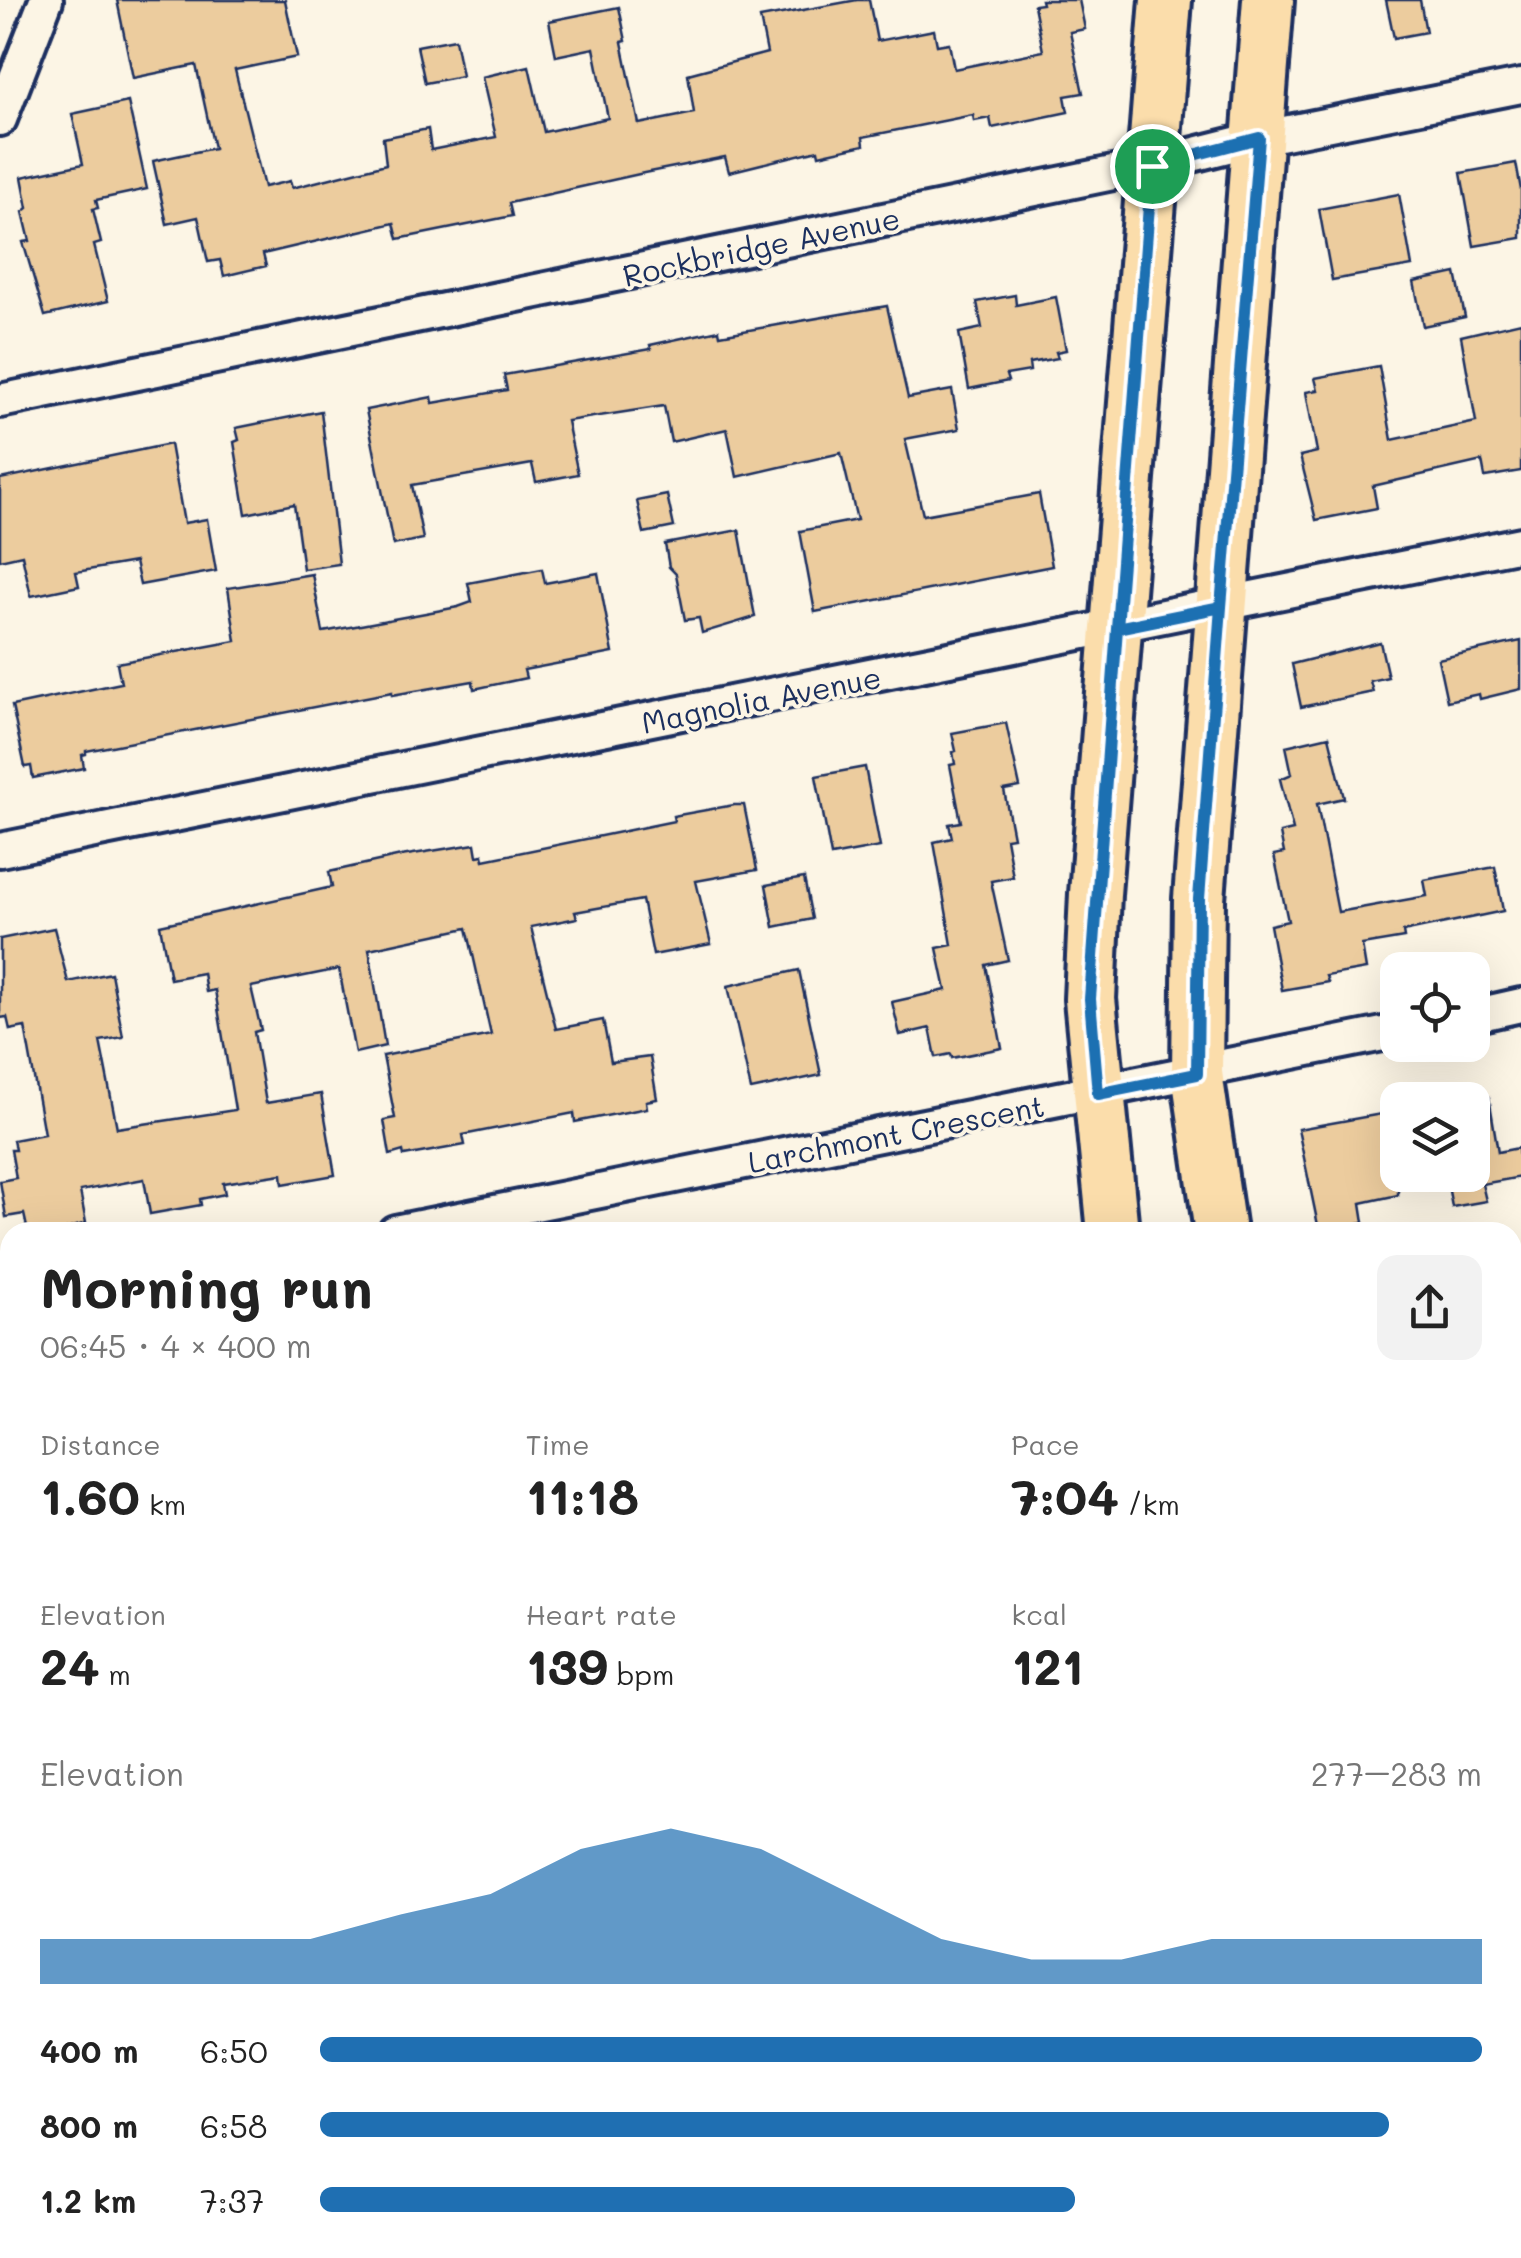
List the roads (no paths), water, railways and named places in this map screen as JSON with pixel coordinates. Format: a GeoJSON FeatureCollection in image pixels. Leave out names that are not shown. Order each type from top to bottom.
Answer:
{"type":"FeatureCollection","features":[{"type":"Feature","properties":{"kind":"main road"},"geometry":{"type":"LineString","coordinates":[[1112,1222],[1090,999],[1166,0]]}},
{"type":"Feature","properties":{"kind":"main road"},"geometry":{"type":"LineString","coordinates":[[1219,1222],[1197,1074],[1199,899],[1268,0]]}},
{"type":"Feature","properties":{"kind":"street"},"geometry":{"type":"LineString","coordinates":[[0,120],[46,0]]}},
{"type":"Feature","properties":{"kind":"street","name":"Rockbridge Avenue"},"geometry":{"type":"LineString","coordinates":[[0,401],[1152,166],[1259,138],[1521,86]]}},
{"type":"Feature","properties":{"kind":"street","name":"Magnolia Avenue"},"geometry":{"type":"LineString","coordinates":[[0,850],[1521,544]]}},
{"type":"Feature","properties":{"kind":"street"},"geometry":{"type":"LineString","coordinates":[[1490,1012],[1521,1006]]}},
{"type":"Feature","properties":{"kind":"street","name":"Larchmont Crescent"},"geometry":{"type":"LineString","coordinates":[[446,1222],[1380,1036]]}}]}
